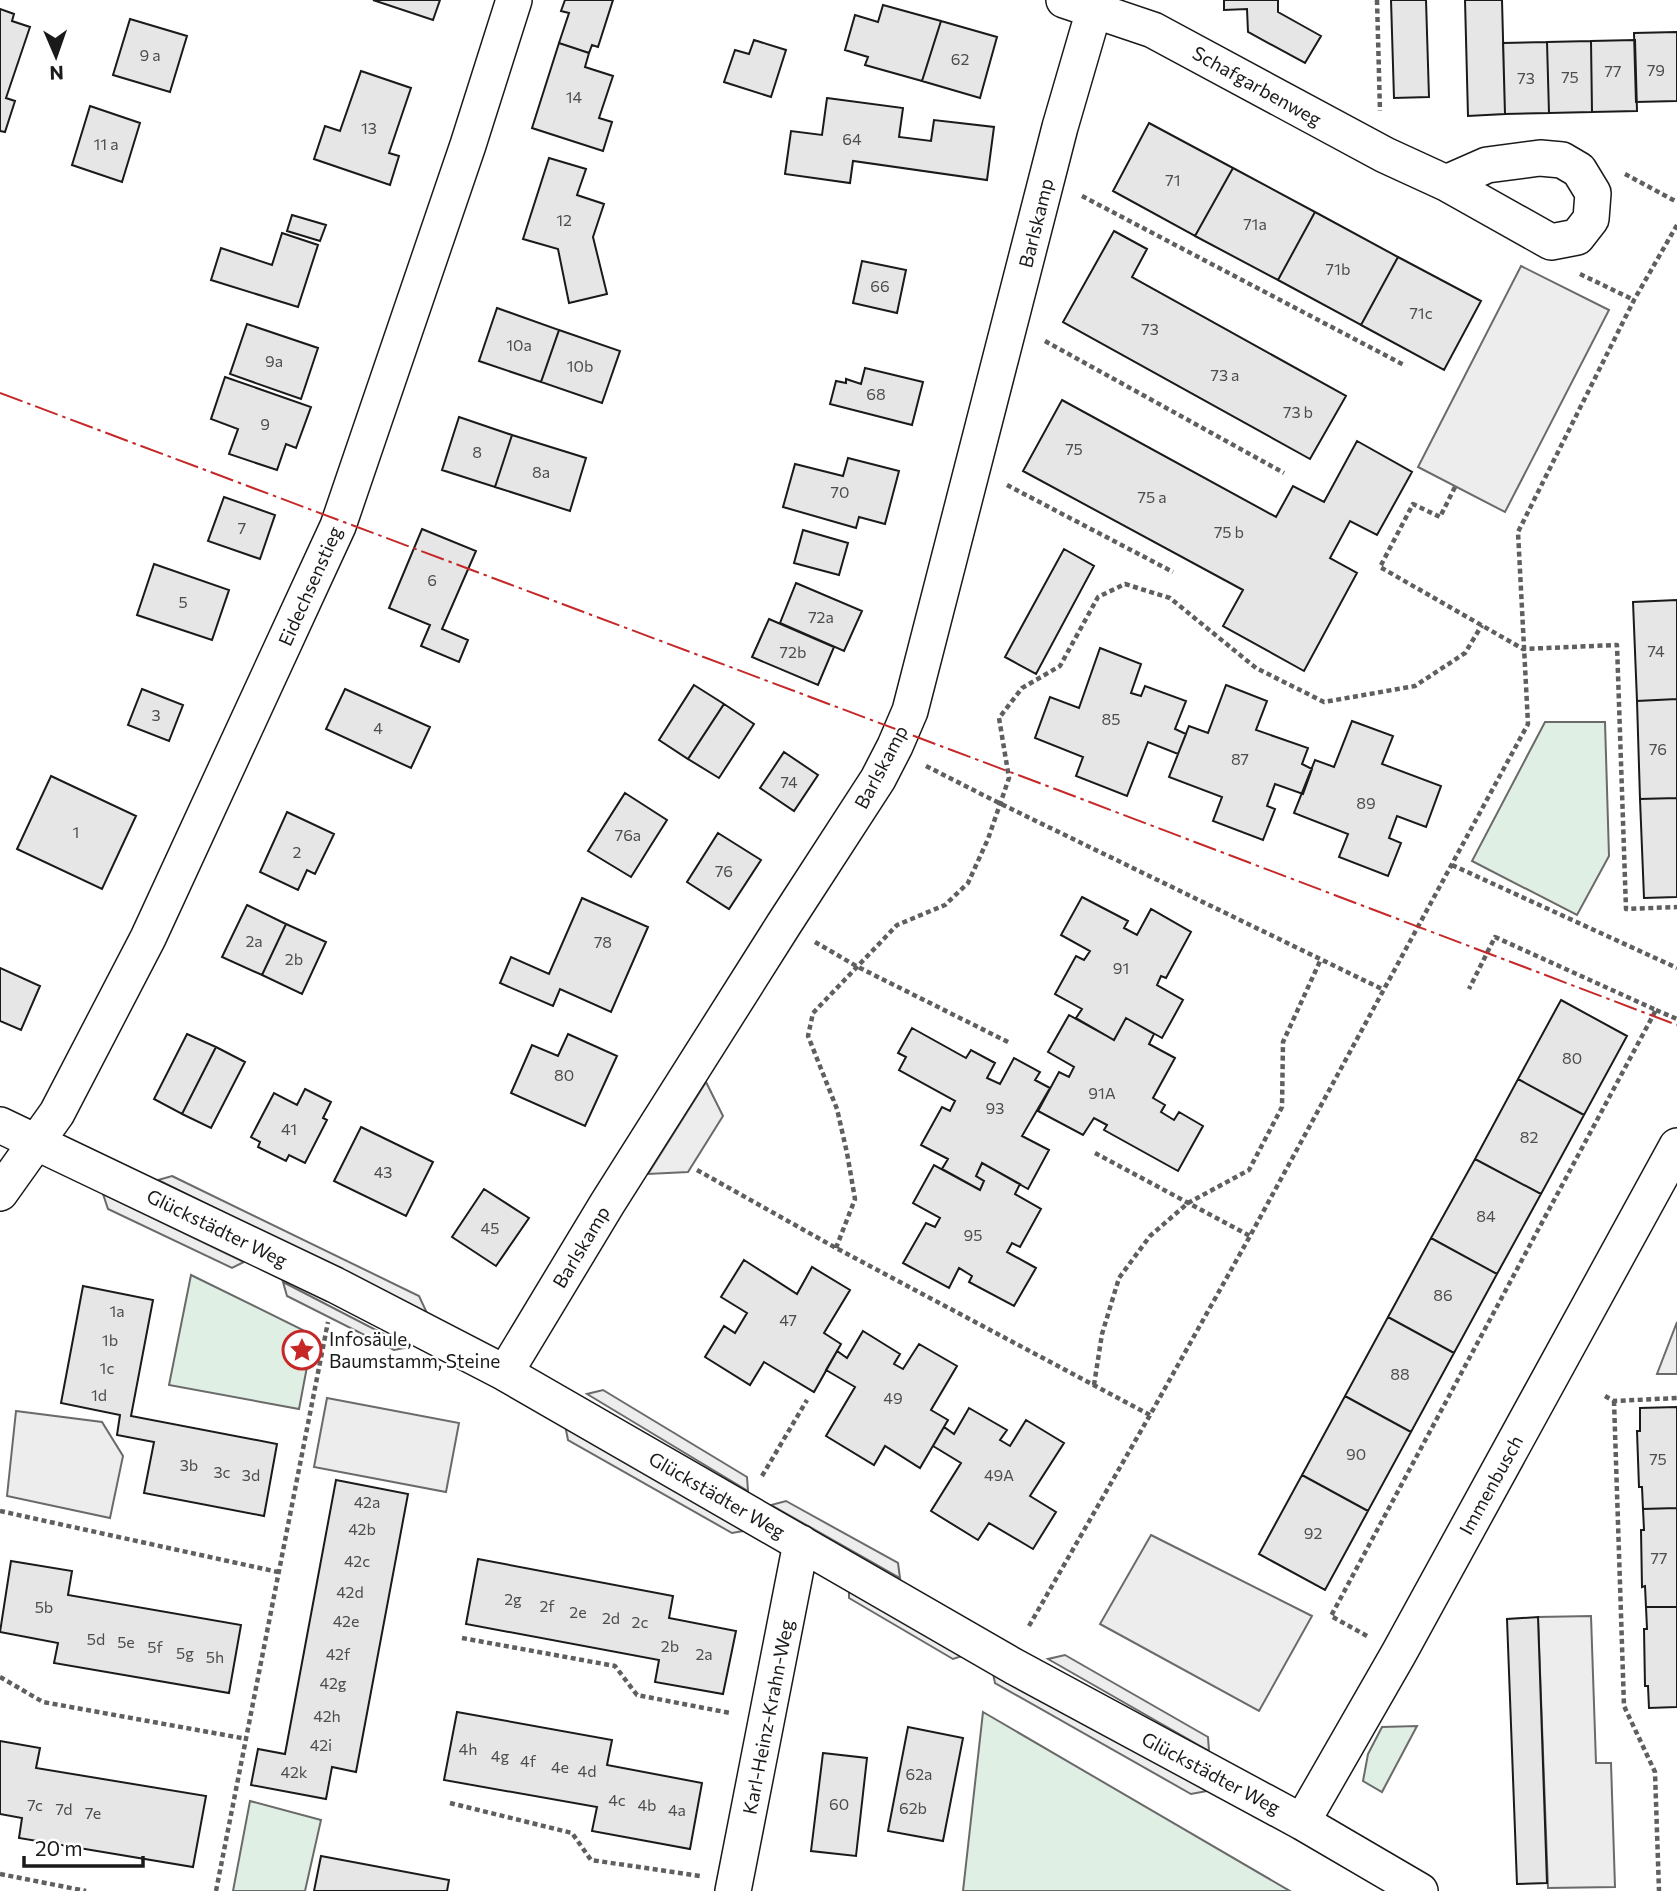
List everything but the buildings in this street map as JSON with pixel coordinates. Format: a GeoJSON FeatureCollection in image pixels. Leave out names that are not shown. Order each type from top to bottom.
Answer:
{"type":"FeatureCollection","features":[{"type":"Feature","properties":{"kind":"street","name":"Eidechsenstieg"},"geometry":{"type":"LineString","coordinates":[[0,1193],[57,1113],[148,938],[338,526],[468,145],[514,0]]}},
{"type":"Feature","properties":{"kind":"street","name":"Schafgarbenweg"},"geometry":{"type":"LineString","coordinates":[[1085,3],[1153,30],[1385,155],[1446,183]]}},
{"type":"Feature","properties":{"kind":"street","name":"Barlskamp"},"geometry":{"type":"LineString","coordinates":[[505,1373],[607,1204],[878,779],[910,711],[1060,127],[1085,3]]}},
{"type":"Feature","properties":{"kind":"street","name":"Glückstädter Weg"},"geometry":{"type":"LineString","coordinates":[[0,1125],[335,1285],[505,1373],[1015,1667],[1302,1822],[1420,1891]]}},
{"type":"Feature","properties":{"kind":"street","name":"Immenbusch"},"geometry":{"type":"LineString","coordinates":[[1302,1822],[1399,1653],[1677,1146]]}},
{"type":"Feature","properties":{"kind":"street","name":"Karl-Heinz-Krahn-Weg"},"geometry":{"type":"LineString","coordinates":[[734,1886],[801,1544]]}},
{"type":"Feature","properties":{"kind":"path"},"geometry":{"type":"LineString","coordinates":[[1377,0],[1381,123]]}},
{"type":"Feature","properties":{"kind":"path"},"geometry":{"type":"LineString","coordinates":[[1615,169],[1677,202]]}},
{"type":"Feature","properties":{"kind":"path"},"geometry":{"type":"LineString","coordinates":[[1081,195],[1404,365]]}},
{"type":"Feature","properties":{"kind":"path"},"geometry":{"type":"LineString","coordinates":[[1028,1626],[1250,1236],[1528,724],[1518,532],[1634,300],[1677,225]]}},
{"type":"Feature","properties":{"kind":"path"},"geometry":{"type":"LineString","coordinates":[[1577,273],[1634,300]]}},
{"type":"Feature","properties":{"kind":"path"},"geometry":{"type":"LineString","coordinates":[[1044,341],[1284,473]]}},
{"type":"Feature","properties":{"kind":"path"},"geometry":{"type":"LineString","coordinates":[[1004,483],[1173,572]]}},
{"type":"Feature","properties":{"kind":"path"},"geometry":{"type":"LineString","coordinates":[[1455,487],[1440,517],[1413,504],[1380,567],[1524,649],[1616,645],[1626,909],[1677,907]]}},
{"type":"Feature","properties":{"kind":"path"},"geometry":{"type":"LineString","coordinates":[[835,1248],[855,1199],[848,1153],[836,1109],[808,1036],[813,1013],[897,925],[945,905],[968,883],[988,839],[1009,778],[999,718],[1022,688],[1060,666],[1098,597],[1125,584],[1170,598],[1256,668],[1324,702],[1415,686],[1465,653],[1482,625]]}},
{"type":"Feature","properties":{"kind":"path","name":"Barlskamp"},"geometry":{"type":"LineString","coordinates":[[917,761],[1384,990]]}},
{"type":"Feature","properties":{"kind":"path"},"geometry":{"type":"LineString","coordinates":[[1451,864],[1677,968]]}},
{"type":"Feature","properties":{"kind":"path"},"geometry":{"type":"LineString","coordinates":[[807,937],[858,967],[1010,1043]]}},
{"type":"Feature","properties":{"kind":"path"},"geometry":{"type":"LineString","coordinates":[[1469,989],[1495,937],[1677,1019]]}},
{"type":"Feature","properties":{"kind":"path"},"geometry":{"type":"LineString","coordinates":[[1094,1384],[1102,1334],[1119,1278],[1150,1236],[1188,1203],[1249,1170],[1282,1107],[1283,1042],[1321,959]]}},
{"type":"Feature","properties":{"kind":"path"},"geometry":{"type":"LineString","coordinates":[[1399,1653],[1331,1616],[1656,1010]]}},
{"type":"Feature","properties":{"kind":"path"},"geometry":{"type":"LineString","coordinates":[[1095,1153],[1250,1236]]}},
{"type":"Feature","properties":{"kind":"path"},"geometry":{"type":"LineString","coordinates":[[697,1170],[835,1248],[1150,1415]]}},
{"type":"Feature","properties":{"kind":"path"},"geometry":{"type":"LineString","coordinates":[[216,1891],[335,1285]]}},
{"type":"Feature","properties":{"kind":"path"},"geometry":{"type":"LineString","coordinates":[[1605,1396],[1614,1401],[1677,1398]]}},
{"type":"Feature","properties":{"kind":"path"},"geometry":{"type":"LineString","coordinates":[[762,1476],[807,1401]]}},
{"type":"Feature","properties":{"kind":"path"},"geometry":{"type":"LineString","coordinates":[[1614,1401],[1624,1706],[1655,1772],[1659,1891]]}},
{"type":"Feature","properties":{"kind":"path"},"geometry":{"type":"LineString","coordinates":[[0,1511],[278,1572]]}},
{"type":"Feature","properties":{"kind":"path"},"geometry":{"type":"LineString","coordinates":[[462,1638],[615,1667],[637,1695],[767,1720]]}},
{"type":"Feature","properties":{"kind":"path"},"geometry":{"type":"LineString","coordinates":[[0,1677],[43,1702],[247,1739]]}},
{"type":"Feature","properties":{"kind":"path"},"geometry":{"type":"LineString","coordinates":[[450,1803],[572,1833],[591,1860],[734,1886]]}},
{"type":"Feature","properties":{"kind":"path"},"geometry":{"type":"LineString","coordinates":[[0,1874],[86,1891]]}},
{"type":"Feature","properties":{"kind":"green space"},"geometry":{"type":"Polygon","coordinates":[[[1545,722],[1605,722],[1609,856],[1577,915],[1472,861],[1545,722]]]}},
{"type":"Feature","properties":{"kind":"green space"},"geometry":{"type":"Polygon","coordinates":[[[191,1275],[313,1335],[299,1409],[169,1385],[191,1275]]]}},
{"type":"Feature","properties":{"kind":"green space"},"geometry":{"type":"Polygon","coordinates":[[[983,1712],[1290,1891],[963,1891],[983,1712]]]}},
{"type":"Feature","properties":{"kind":"green space"},"geometry":{"type":"Polygon","coordinates":[[[1417,1726],[1382,1792],[1363,1781],[1368,1754],[1382,1727],[1417,1726]]]}},
{"type":"Feature","properties":{"kind":"green space"},"geometry":{"type":"Polygon","coordinates":[[[250,1801],[321,1820],[305,1891],[233,1891],[250,1801]]]}},
{"type":"Feature","properties":{"kind":"shaded area"},"geometry":{"type":"Polygon","coordinates":[[[1521,266],[1609,310],[1505,512],[1418,467],[1521,266]]]}},
{"type":"Feature","properties":{"kind":"shaded area"},"geometry":{"type":"Polygon","coordinates":[[[706,1082],[723,1116],[688,1172],[648,1174],[706,1082]]]}},
{"type":"Feature","properties":{"kind":"shaded area"},"geometry":{"type":"Polygon","coordinates":[[[172,1176],[419,1296],[427,1313],[158,1180],[172,1176]]]}},
{"type":"Feature","properties":{"kind":"shaded area"},"geometry":{"type":"Polygon","coordinates":[[[103,1194],[244,1262],[232,1268],[108,1209],[103,1194]]]}},
{"type":"Feature","properties":{"kind":"shaded area"},"geometry":{"type":"Polygon","coordinates":[[[283,1282],[409,1347],[394,1350],[287,1296],[283,1282]]]}},
{"type":"Feature","properties":{"kind":"shaded area"},"geometry":{"type":"Polygon","coordinates":[[[1677,1322],[1677,1374],[1657,1374],[1677,1322]]]}},
{"type":"Feature","properties":{"kind":"shaded area"},"geometry":{"type":"Polygon","coordinates":[[[603,1390],[747,1477],[748,1491],[587,1394],[603,1390]]]}},
{"type":"Feature","properties":{"kind":"shaded area"},"geometry":{"type":"Polygon","coordinates":[[[327,1398],[459,1423],[446,1492],[314,1467],[327,1398]]]}},
{"type":"Feature","properties":{"kind":"shaded area"},"geometry":{"type":"Polygon","coordinates":[[[16,1411],[102,1422],[123,1456],[110,1518],[7,1496],[16,1411]]]}},
{"type":"Feature","properties":{"kind":"shaded area"},"geometry":{"type":"Polygon","coordinates":[[[565,1425],[749,1530],[732,1533],[568,1440],[565,1425]]]}},
{"type":"Feature","properties":{"kind":"shaded area"},"geometry":{"type":"Polygon","coordinates":[[[786,1501],[898,1563],[900,1578],[771,1505],[786,1501]]]}},
{"type":"Feature","properties":{"kind":"shaded area"},"geometry":{"type":"Polygon","coordinates":[[[1151,1535],[1312,1616],[1259,1711],[1100,1624],[1151,1535]]]}},
{"type":"Feature","properties":{"kind":"shaded area"},"geometry":{"type":"Polygon","coordinates":[[[849,1586],[968,1654],[953,1659],[849,1598],[849,1586]]]}},
{"type":"Feature","properties":{"kind":"shaded area"},"geometry":{"type":"Polygon","coordinates":[[[1591,1616],[1596,1763],[1611,1763],[1615,1887],[1548,1888],[1538,1617],[1591,1616]]]}},
{"type":"Feature","properties":{"kind":"shaded area"},"geometry":{"type":"Polygon","coordinates":[[[1065,1655],[1208,1737],[1209,1751],[1048,1659],[1065,1655]]]}},
{"type":"Feature","properties":{"kind":"shaded area"},"geometry":{"type":"Polygon","coordinates":[[[992,1668],[1207,1791],[1191,1794],[995,1683],[992,1668]]]}},
{"type":"Feature","properties":{"kind":"power"},"geometry":{"type":"LineString","coordinates":[[0,393],[1677,1025]]}},
{"type":"Feature","properties":{"kind":"place","name":"Infosäule, Baumstamm, Steine"},"geometry":{"type":"Point","coordinates":[302,1350]}}]}
